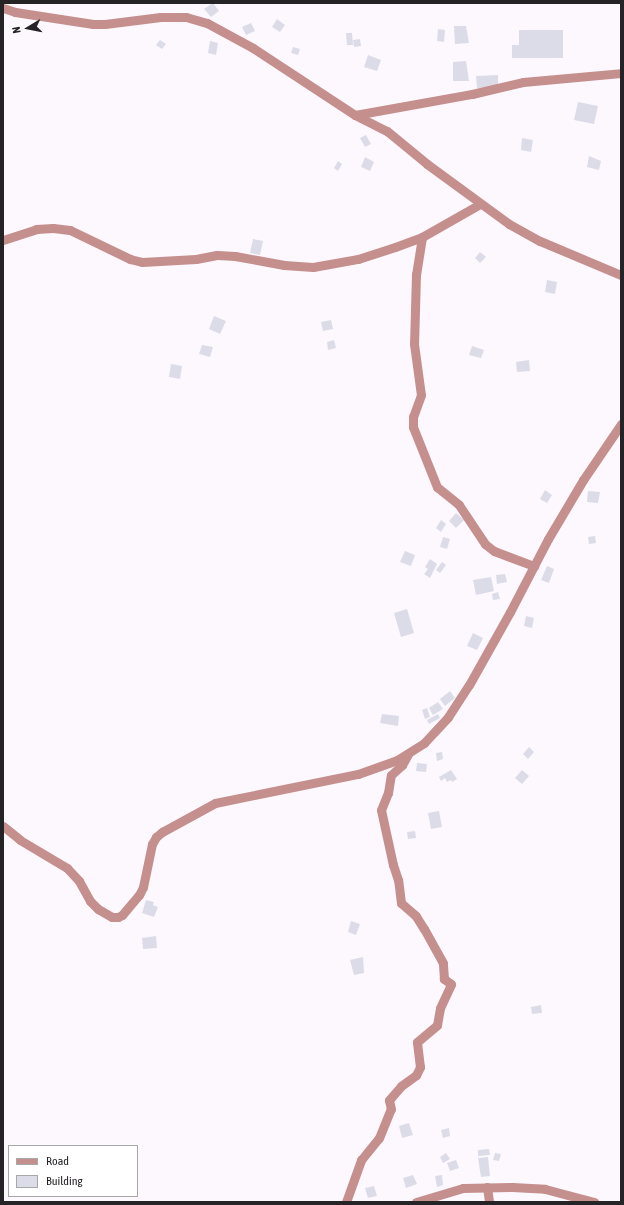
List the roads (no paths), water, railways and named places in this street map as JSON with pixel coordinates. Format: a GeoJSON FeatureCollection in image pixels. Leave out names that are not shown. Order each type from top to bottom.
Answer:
{"type":"FeatureCollection","features":[{"type":"Feature","properties":{"kind":"street"},"geometry":{"type":"LineString","coordinates":[[3,8],[15,12],[92,24],[105,24],[161,17],[186,17],[207,23],[253,48],[355,115],[397,138],[416,156],[509,224],[540,241],[621,275]]}},
{"type":"Feature","properties":{"kind":"street"},"geometry":{"type":"LineString","coordinates":[[355,115],[472,94],[523,82],[621,73]]}},
{"type":"Feature","properties":{"kind":"street"},"geometry":{"type":"LineString","coordinates":[[3,240],[36,229],[53,228],[70,230],[130,259],[142,262],[196,259],[217,255],[235,256],[284,265],[313,267],[358,259],[395,248],[422,237],[480,204]]}},
{"type":"Feature","properties":{"kind":"street"},"geometry":{"type":"LineString","coordinates":[[422,237],[416,274],[414,344],[422,395],[413,417],[413,427],[437,487],[459,505],[485,544],[494,551],[534,566]]}},
{"type":"Feature","properties":{"kind":"street"},"geometry":{"type":"LineString","coordinates":[[3,826],[20,840],[67,868],[80,881],[90,901],[98,909],[112,917],[118,917],[122,915],[139,895],[143,887],[152,844],[156,837],[162,832],[215,803],[358,774],[396,760],[424,743],[448,717],[469,684],[583,480],[621,424]]}},
{"type":"Feature","properties":{"kind":"street"},"geometry":{"type":"LineString","coordinates":[[346,1202],[361,1160],[379,1138],[391,1109],[389,1100],[401,1086],[416,1075],[420,1067],[417,1042],[437,1025],[440,1008],[451,984],[444,979],[443,963],[424,928],[416,916],[401,903],[398,880],[392,865],[381,810],[388,793],[390,775],[402,765],[409,752]]}},
{"type":"Feature","properties":{"kind":"street"},"geometry":{"type":"LineString","coordinates":[[487,1187],[489,1202]]}},
{"type":"Feature","properties":{"kind":"street"},"geometry":{"type":"LineString","coordinates":[[416,1202],[463,1188],[487,1187],[545,1189],[594,1202]]}}]}
